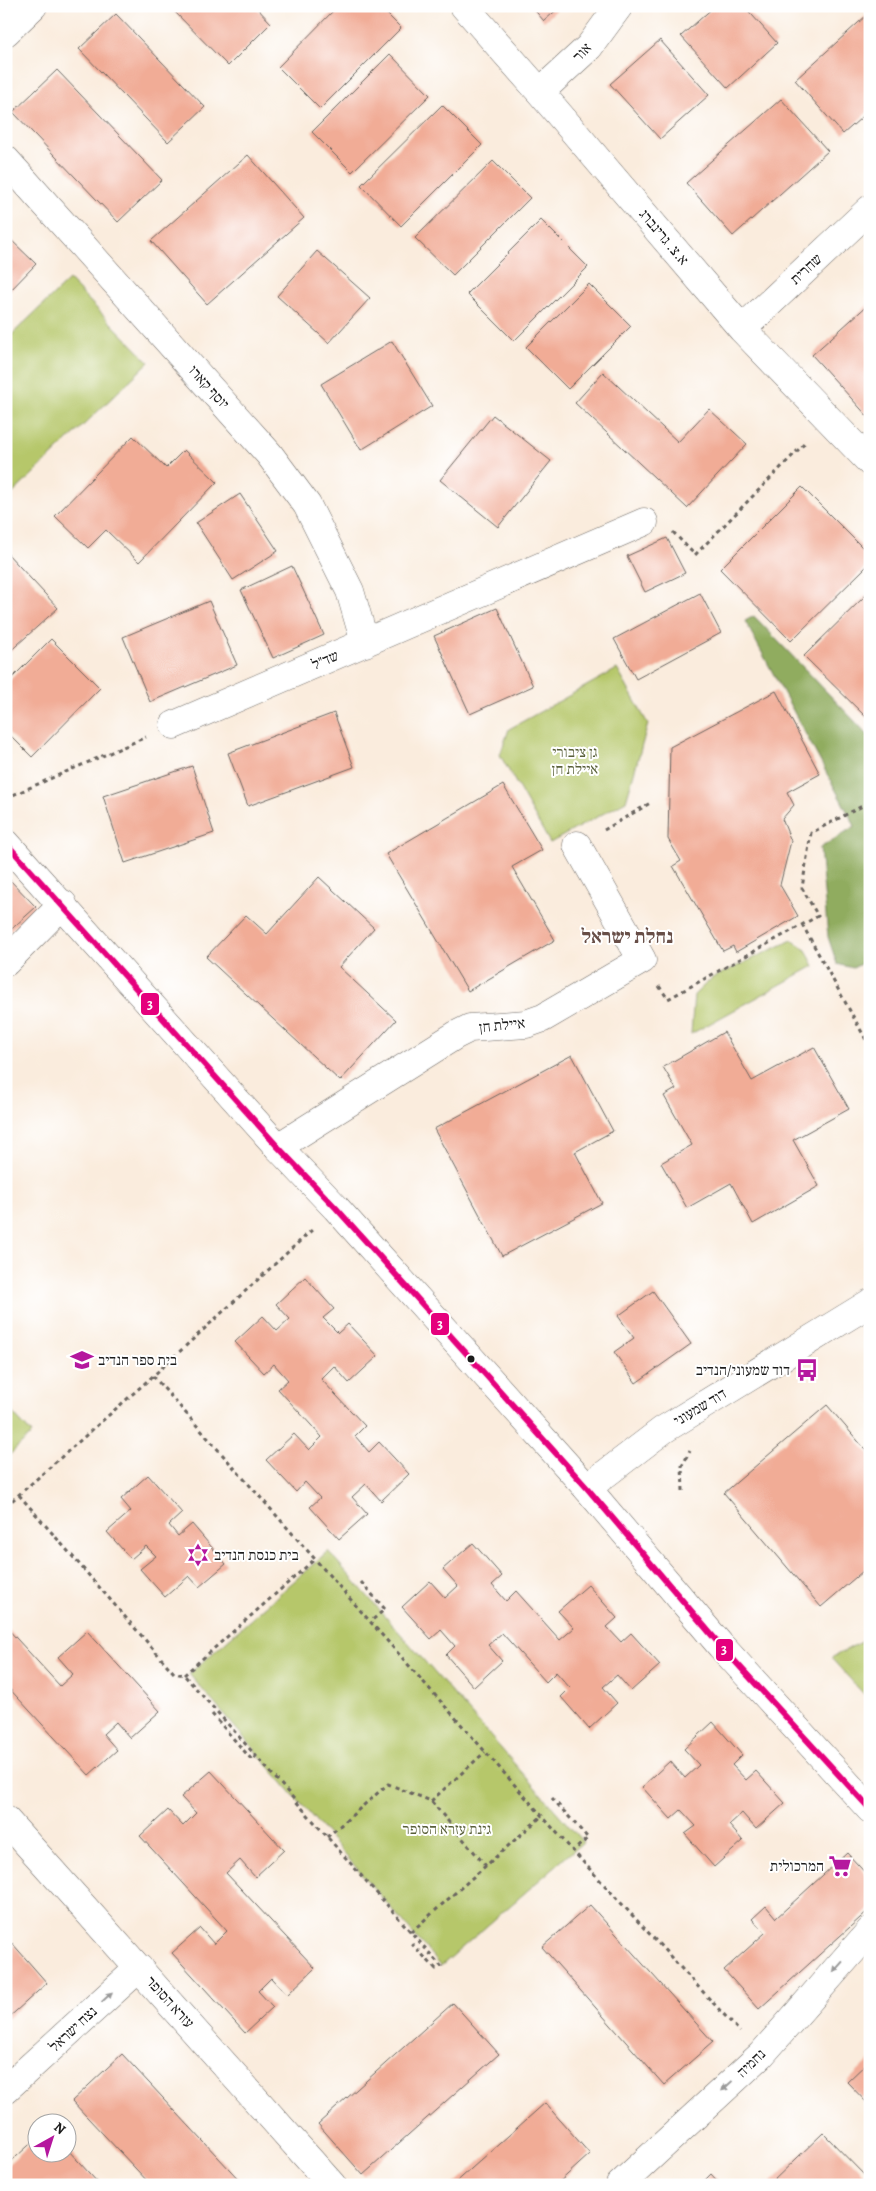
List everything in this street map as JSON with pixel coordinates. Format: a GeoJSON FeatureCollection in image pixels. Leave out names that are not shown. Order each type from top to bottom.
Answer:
{"type":"FeatureCollection","features":[{"type":"Feature","properties":{"kind":"street"},"geometry":{"type":"LineString","coordinates":[[6,32],[33,6]]}},
{"type":"Feature","properties":{"kind":"street","name":"א.צ. גרינברג"},"geometry":{"type":"LineString","coordinates":[[464,6],[540,92],[742,329],[870,462]]}},
{"type":"Feature","properties":{"kind":"street","name":"אור"},"geometry":{"type":"LineString","coordinates":[[540,92],[589,47],[619,6]]}},
{"type":"Feature","properties":{"kind":"street","name":"יוסף קארו"},"geometry":{"type":"LineString","coordinates":[[6,160],[269,454],[307,505],[350,591],[365,643]]}},
{"type":"Feature","properties":{"kind":"street","name":"שחרית"},"geometry":{"type":"LineString","coordinates":[[742,329],[870,209]]}},
{"type":"Feature","properties":{"kind":"street","name":"שד\"ל"},"geometry":{"type":"LineString","coordinates":[[174,725],[644,522]]}},
{"type":"Feature","properties":{"kind":"street"},"geometry":{"type":"LineString","coordinates":[[6,843],[63,904],[278,1147],[336,1208],[587,1488],[721,1646],[870,1809]]}},
{"type":"Feature","properties":{"kind":"street"},"geometry":{"type":"LineString","coordinates":[[577,846],[642,960]]}},
{"type":"Feature","properties":{"kind":"street"},"geometry":{"type":"LineString","coordinates":[[6,962],[63,904]]}},
{"type":"Feature","properties":{"kind":"street","name":"איילת חן"},"geometry":{"type":"LineString","coordinates":[[278,1147],[456,1035],[470,1028],[526,1024],[543,1018],[642,960]]}},
{"type":"Feature","properties":{"kind":"street","name":"דוד שמעוני"},"geometry":{"type":"LineString","coordinates":[[587,1488],[663,1430],[870,1303]]}},
{"type":"Feature","properties":{"kind":"street","name":"עזרא הסופר"},"geometry":{"type":"LineString","coordinates":[[6,1820],[332,2185]]}},
{"type":"Feature","properties":{"kind":"street","name":"נחמיה"},"geometry":{"type":"LineString","coordinates":[[620,2185],[761,2054],[870,1931]]}},
{"type":"Feature","properties":{"kind":"street","name":"נצח ישראל"},"geometry":{"type":"LineString","coordinates":[[6,2090],[139,1968]]}},
{"type":"Feature","properties":{"kind":"path"},"geometry":{"type":"LineString","coordinates":[[644,522],[659,517],[695,555],[829,419]]}},
{"type":"Feature","properties":{"kind":"path"},"geometry":{"type":"LineString","coordinates":[[6,798],[174,725]]}},
{"type":"Feature","properties":{"kind":"path"},"geometry":{"type":"LineString","coordinates":[[577,846],[652,802]]}},
{"type":"Feature","properties":{"kind":"path"},"geometry":{"type":"LineString","coordinates":[[642,960],[668,998],[818,916],[802,888],[811,833],[870,802]]}},
{"type":"Feature","properties":{"kind":"path"},"geometry":{"type":"LineString","coordinates":[[802,924],[870,1046]]}},
{"type":"Feature","properties":{"kind":"path"},"geometry":{"type":"LineString","coordinates":[[6,1506],[154,1376],[336,1208]]}},
{"type":"Feature","properties":{"kind":"path"},"geometry":{"type":"LineString","coordinates":[[154,1376],[573,1851],[761,2054]]}},
{"type":"Feature","properties":{"kind":"path"},"geometry":{"type":"LineString","coordinates":[[19,1495],[174,1673],[184,1675],[441,1966],[436,1969],[411,1943]]}},
{"type":"Feature","properties":{"kind":"path"},"geometry":{"type":"LineString","coordinates":[[184,1675],[315,1559]]}},
{"type":"Feature","properties":{"kind":"path"},"geometry":{"type":"LineString","coordinates":[[361,1582],[385,1609],[370,1622]]}},
{"type":"Feature","properties":{"kind":"path"},"geometry":{"type":"LineString","coordinates":[[212,1714],[252,1760],[256,1756]]}},
{"type":"Feature","properties":{"kind":"path"},"geometry":{"type":"LineString","coordinates":[[431,1801],[485,1752]]}},
{"type":"Feature","properties":{"kind":"path"},"geometry":{"type":"LineString","coordinates":[[327,1837],[388,1784],[431,1801],[486,1866]]}},
{"type":"Feature","properties":{"kind":"path"},"geometry":{"type":"LineString","coordinates":[[552,1798],[588,1838],[573,1851]]}},
{"type":"Feature","properties":{"kind":"path"},"geometry":{"type":"LineString","coordinates":[[411,1932],[542,1816]]}},
{"type":"Feature","properties":{"kind":"green space"},"geometry":{"type":"Polygon","coordinates":[[[69,280],[149,362],[8,498],[6,496],[6,340],[69,280]]]}},
{"type":"Feature","properties":{"kind":"green space"},"geometry":{"type":"Polygon","coordinates":[[[754,616],[870,737],[870,959],[853,968],[837,964],[828,937],[820,848],[855,826],[745,621],[754,616]]]}},
{"type":"Feature","properties":{"kind":"green space","name":"גן ציבורי איילת חן"},"geometry":{"type":"Polygon","coordinates":[[[617,669],[648,724],[626,801],[550,843],[500,755],[509,729],[617,669]]]}},
{"type":"Feature","properties":{"kind":"green space"},"geometry":{"type":"Polygon","coordinates":[[[792,940],[806,950],[814,966],[691,1034],[694,995],[712,978],[792,940]]]}},
{"type":"Feature","properties":{"kind":"green space"},"geometry":{"type":"Polygon","coordinates":[[[6,1406],[32,1434],[6,1458],[6,1406]]]}},
{"type":"Feature","properties":{"kind":"green space","name":"גינת עזרא הסופר"},"geometry":{"type":"Polygon","coordinates":[[[328,1551],[583,1842],[441,1966],[189,1674],[328,1551]]]}},
{"type":"Feature","properties":{"kind":"green space"},"geometry":{"type":"Polygon","coordinates":[[[870,1637],[870,1701],[831,1658],[870,1637]]]}},
{"type":"Feature","properties":{"kind":"building"},"geometry":{"type":"Polygon","coordinates":[[[169,6],[255,6],[271,23],[228,66],[169,6]]]}},
{"type":"Feature","properties":{"kind":"building"},"geometry":{"type":"Polygon","coordinates":[[[338,6],[379,6],[401,28],[320,109],[278,67],[338,6]]]}},
{"type":"Feature","properties":{"kind":"building"},"geometry":{"type":"Polygon","coordinates":[[[531,6],[561,6],[544,21],[531,6]]]}},
{"type":"Feature","properties":{"kind":"building"},"geometry":{"type":"Polygon","coordinates":[[[715,6],[744,6],[777,43],[728,88],[681,36],[715,6]]]}},
{"type":"Feature","properties":{"kind":"building"},"geometry":{"type":"Polygon","coordinates":[[[116,14],[205,107],[168,142],[79,49],[116,14]]]}},
{"type":"Feature","properties":{"kind":"building"},"geometry":{"type":"Polygon","coordinates":[[[868,14],[870,16],[870,110],[843,134],[795,80],[868,14]]]}},
{"type":"Feature","properties":{"kind":"building"},"geometry":{"type":"Polygon","coordinates":[[[660,40],[709,95],[660,139],[610,84],[660,40]]]}},
{"type":"Feature","properties":{"kind":"building"},"geometry":{"type":"Polygon","coordinates":[[[390,54],[430,95],[352,172],[312,132],[390,54]]]}},
{"type":"Feature","properties":{"kind":"building"},"geometry":{"type":"Polygon","coordinates":[[[57,70],[162,180],[118,222],[13,112],[57,70]]]}},
{"type":"Feature","properties":{"kind":"building"},"geometry":{"type":"Polygon","coordinates":[[[781,99],[828,151],[733,236],[686,183],[781,99]]]}},
{"type":"Feature","properties":{"kind":"building"},"geometry":{"type":"Polygon","coordinates":[[[442,105],[482,145],[401,226],[361,185],[442,105]]]}},
{"type":"Feature","properties":{"kind":"building"},"geometry":{"type":"Polygon","coordinates":[[[248,155],[304,218],[207,304],[151,241],[248,155]]]}},
{"type":"Feature","properties":{"kind":"building"},"geometry":{"type":"Polygon","coordinates":[[[493,161],[530,198],[453,275],[415,238],[493,161]]]}},
{"type":"Feature","properties":{"kind":"building"},"geometry":{"type":"Polygon","coordinates":[[[541,220],[588,267],[514,341],[467,294],[541,220]]]}},
{"type":"Feature","properties":{"kind":"building"},"geometry":{"type":"Polygon","coordinates":[[[6,235],[36,264],[6,295],[6,235]]]}},
{"type":"Feature","properties":{"kind":"building"},"geometry":{"type":"Polygon","coordinates":[[[317,251],[370,298],[329,343],[277,296],[317,251]]]}},
{"type":"Feature","properties":{"kind":"building"},"geometry":{"type":"Polygon","coordinates":[[[589,284],[631,326],[568,389],[526,347],[589,284]]]}},
{"type":"Feature","properties":{"kind":"building"},"geometry":{"type":"Polygon","coordinates":[[[870,303],[870,419],[812,355],[870,303]]]}},
{"type":"Feature","properties":{"kind":"building"},"geometry":{"type":"Polygon","coordinates":[[[392,341],[432,406],[361,450],[321,384],[392,341]]]}},
{"type":"Feature","properties":{"kind":"building"},"geometry":{"type":"Polygon","coordinates":[[[603,372],[678,442],[709,409],[747,444],[687,508],[575,403],[603,372]]]}},
{"type":"Feature","properties":{"kind":"building"},"geometry":{"type":"Polygon","coordinates":[[[493,415],[551,461],[498,527],[440,480],[493,415]]]}},
{"type":"Feature","properties":{"kind":"building"},"geometry":{"type":"Polygon","coordinates":[[[133,436],[166,468],[184,450],[217,482],[139,562],[106,530],[88,548],[55,516],[133,436]]]}},
{"type":"Feature","properties":{"kind":"building"},"geometry":{"type":"Polygon","coordinates":[[[802,487],[870,555],[870,563],[791,641],[720,569],[802,487]]]}},
{"type":"Feature","properties":{"kind":"building"},"geometry":{"type":"Polygon","coordinates":[[[240,494],[278,551],[233,580],[196,523],[240,494]]]}},
{"type":"Feature","properties":{"kind":"building"},"geometry":{"type":"Polygon","coordinates":[[[667,538],[685,573],[645,592],[627,556],[667,538]]]}},
{"type":"Feature","properties":{"kind":"building"},"geometry":{"type":"Polygon","coordinates":[[[6,552],[58,608],[6,655],[6,552]]]}},
{"type":"Feature","properties":{"kind":"building"},"geometry":{"type":"Polygon","coordinates":[[[292,566],[324,635],[273,658],[241,590],[292,566]]]}},
{"type":"Feature","properties":{"kind":"building"},"geometry":{"type":"Polygon","coordinates":[[[870,591],[870,721],[804,656],[870,591]]]}},
{"type":"Feature","properties":{"kind":"building"},"geometry":{"type":"Polygon","coordinates":[[[700,593],[721,633],[636,679],[614,639],[700,593]]]}},
{"type":"Feature","properties":{"kind":"building"},"geometry":{"type":"Polygon","coordinates":[[[209,601],[237,665],[150,702],[123,637],[209,601]]]}},
{"type":"Feature","properties":{"kind":"building"},"geometry":{"type":"Polygon","coordinates":[[[497,608],[533,686],[470,714],[434,636],[497,608]]]}},
{"type":"Feature","properties":{"kind":"building"},"geometry":{"type":"Polygon","coordinates":[[[51,639],[100,688],[32,757],[6,731],[6,684],[51,639]]]}},
{"type":"Feature","properties":{"kind":"building"},"geometry":{"type":"Polygon","coordinates":[[[776,691],[820,774],[787,792],[794,805],[782,819],[791,841],[780,885],[798,916],[736,952],[733,946],[723,951],[673,866],[681,861],[668,839],[670,747],[776,691]]]}},
{"type":"Feature","properties":{"kind":"building"},"geometry":{"type":"Polygon","coordinates":[[[334,713],[354,767],[248,806],[228,753],[334,713]]]}},
{"type":"Feature","properties":{"kind":"building"},"geometry":{"type":"Polygon","coordinates":[[[192,766],[214,833],[125,863],[103,796],[192,766]]]}},
{"type":"Feature","properties":{"kind":"building"},"geometry":{"type":"Polygon","coordinates":[[[503,785],[542,850],[512,867],[555,940],[468,991],[386,854],[503,785]]]}},
{"type":"Feature","properties":{"kind":"building"},"geometry":{"type":"Polygon","coordinates":[[[6,876],[36,907],[6,934],[6,876]]]}},
{"type":"Feature","properties":{"kind":"building"},"geometry":{"type":"Polygon","coordinates":[[[319,877],[374,928],[339,967],[396,1020],[340,1081],[206,957],[246,915],[267,934],[319,877]]]}},
{"type":"Feature","properties":{"kind":"building"},"geometry":{"type":"Polygon","coordinates":[[[724,1032],[752,1081],[814,1047],[849,1109],[793,1140],[819,1186],[753,1224],[731,1183],[687,1208],[661,1163],[692,1145],[664,1096],[676,1089],[663,1067],[724,1032]]]}},
{"type":"Feature","properties":{"kind":"building"},"geometry":{"type":"Polygon","coordinates":[[[572,1055],[613,1131],[575,1152],[602,1203],[502,1256],[434,1129],[572,1055]]]}},
{"type":"Feature","properties":{"kind":"building"},"geometry":{"type":"Polygon","coordinates":[[[305,1277],[334,1309],[323,1318],[338,1333],[348,1324],[378,1356],[349,1383],[334,1366],[321,1379],[365,1426],[355,1436],[369,1452],[379,1442],[409,1474],[381,1501],[366,1484],[352,1497],[367,1514],[339,1539],[310,1507],[320,1498],[305,1482],[296,1492],[266,1460],[294,1434],[309,1450],[322,1437],[278,1389],[288,1380],[274,1364],[264,1373],[235,1342],[263,1316],[277,1331],[290,1319],[276,1304],[305,1277]]]}},
{"type":"Feature","properties":{"kind":"building"},"geometry":{"type":"Polygon","coordinates":[[[653,1291],[691,1344],[636,1383],[614,1352],[634,1338],[618,1316],[653,1291]]]}},
{"type":"Feature","properties":{"kind":"building"},"geometry":{"type":"Polygon","coordinates":[[[827,1405],[870,1455],[870,1565],[821,1607],[724,1493],[827,1405]]]}},
{"type":"Feature","properties":{"kind":"building"},"geometry":{"type":"Polygon","coordinates":[[[148,1475],[182,1513],[169,1525],[178,1536],[192,1524],[226,1564],[199,1587],[189,1576],[165,1597],[140,1569],[156,1556],[146,1546],[131,1559],[107,1532],[131,1511],[121,1499],[148,1475]]]}},
{"type":"Feature","properties":{"kind":"building"},"geometry":{"type":"Polygon","coordinates":[[[473,1543],[502,1576],[492,1585],[506,1601],[516,1591],[560,1640],[574,1628],[558,1611],[588,1585],[617,1618],[607,1627],[621,1642],[631,1633],[660,1665],[631,1691],[617,1675],[603,1687],[617,1703],[589,1729],[561,1697],[570,1688],[556,1672],[546,1682],[502,1633],[488,1645],[502,1661],[474,1687],[446,1655],[455,1646],[441,1630],[431,1639],[402,1607],[430,1581],[445,1598],[458,1586],[443,1569],[473,1543]]]}},
{"type":"Feature","properties":{"kind":"building"},"geometry":{"type":"Polygon","coordinates":[[[6,1627],[60,1686],[73,1674],[58,1657],[87,1631],[160,1711],[130,1738],[116,1722],[103,1734],[117,1750],[89,1775],[6,1685],[6,1627]]]}},
{"type":"Feature","properties":{"kind":"building"},"geometry":{"type":"Polygon","coordinates":[[[713,1722],[742,1755],[732,1765],[746,1780],[756,1771],[785,1803],[756,1829],[742,1813],[729,1825],[743,1841],[714,1867],[685,1834],[696,1826],[681,1810],[671,1819],[642,1787],[670,1761],[685,1778],[699,1765],[684,1749],[713,1722]]]}},
{"type":"Feature","properties":{"kind":"building"},"geometry":{"type":"Polygon","coordinates":[[[211,1771],[284,1850],[255,1877],[240,1860],[226,1873],[315,1968],[287,1995],[271,1978],[258,1991],[273,2007],[245,2033],[172,1953],[200,1928],[214,1944],[227,1931],[140,1836],[168,1810],[183,1826],[196,1813],[181,1797],[211,1771]]]}},
{"type":"Feature","properties":{"kind":"building"},"geometry":{"type":"Polygon","coordinates":[[[847,1853],[870,1878],[870,1909],[759,2009],[724,1970],[765,1933],[752,1919],[766,1906],[776,1918],[847,1853]]]}},
{"type":"Feature","properties":{"kind":"building"},"geometry":{"type":"Polygon","coordinates":[[[590,1905],[713,2042],[664,2085],[542,1947],[590,1905]]]}},
{"type":"Feature","properties":{"kind":"building"},"geometry":{"type":"Polygon","coordinates":[[[12,1943],[47,1983],[6,2020],[6,1948],[12,1943]]]}},
{"type":"Feature","properties":{"kind":"building"},"geometry":{"type":"Polygon","coordinates":[[[453,2003],[499,2054],[363,2175],[318,2124],[453,2003]]]}},
{"type":"Feature","properties":{"kind":"building"},"geometry":{"type":"Polygon","coordinates":[[[122,2054],[244,2185],[151,2185],[72,2101],[122,2054]]]}},
{"type":"Feature","properties":{"kind":"building"},"geometry":{"type":"Polygon","coordinates":[[[870,2060],[870,2106],[847,2082],[870,2060]]]}},
{"type":"Feature","properties":{"kind":"building"},"geometry":{"type":"Polygon","coordinates":[[[545,2103],[590,2154],[556,2185],[453,2185],[545,2103]]]}},
{"type":"Feature","properties":{"kind":"building"},"geometry":{"type":"Polygon","coordinates":[[[823,2133],[870,2181],[870,2185],[772,2185],[771,2183],[823,2133]]]}},
{"type":"Feature","properties":{"kind":"building"},"geometry":{"type":"Polygon","coordinates":[[[28,2146],[28,2164],[78,2164],[78,2161],[100,2185],[6,2185],[6,2166],[28,2146]]]}},
{"type":"Feature","properties":{"kind":"building"},"geometry":{"type":"Polygon","coordinates":[[[711,2174],[721,2185],[700,2185],[711,2174]]]}},
{"type":"Feature","properties":{"kind":"transit line","name":"3"},"geometry":{"type":"LineString","coordinates":[[6,843],[587,1488],[721,1646],[870,1809]]}},
{"type":"Feature","properties":{"kind":"place","name":"בית ספר הנדיב"},"geometry":{"type":"Point","coordinates":[82,1360]}},
{"type":"Feature","properties":{"kind":"place","name":"דוד שמעוני/הנדיב"},"geometry":{"type":"Point","coordinates":[807,1370]}},
{"type":"Feature","properties":{"kind":"place","name":"בית כנסת הנדיב"},"geometry":{"type":"Point","coordinates":[198,1555]}},
{"type":"Feature","properties":{"kind":"place","name":"המרכולית"},"geometry":{"type":"Point","coordinates":[840,1866]}},
{"type":"Feature","properties":{"kind":"district","name":"נחלת ישראל"},"geometry":{"type":"Point","coordinates":[627,936]}}]}
